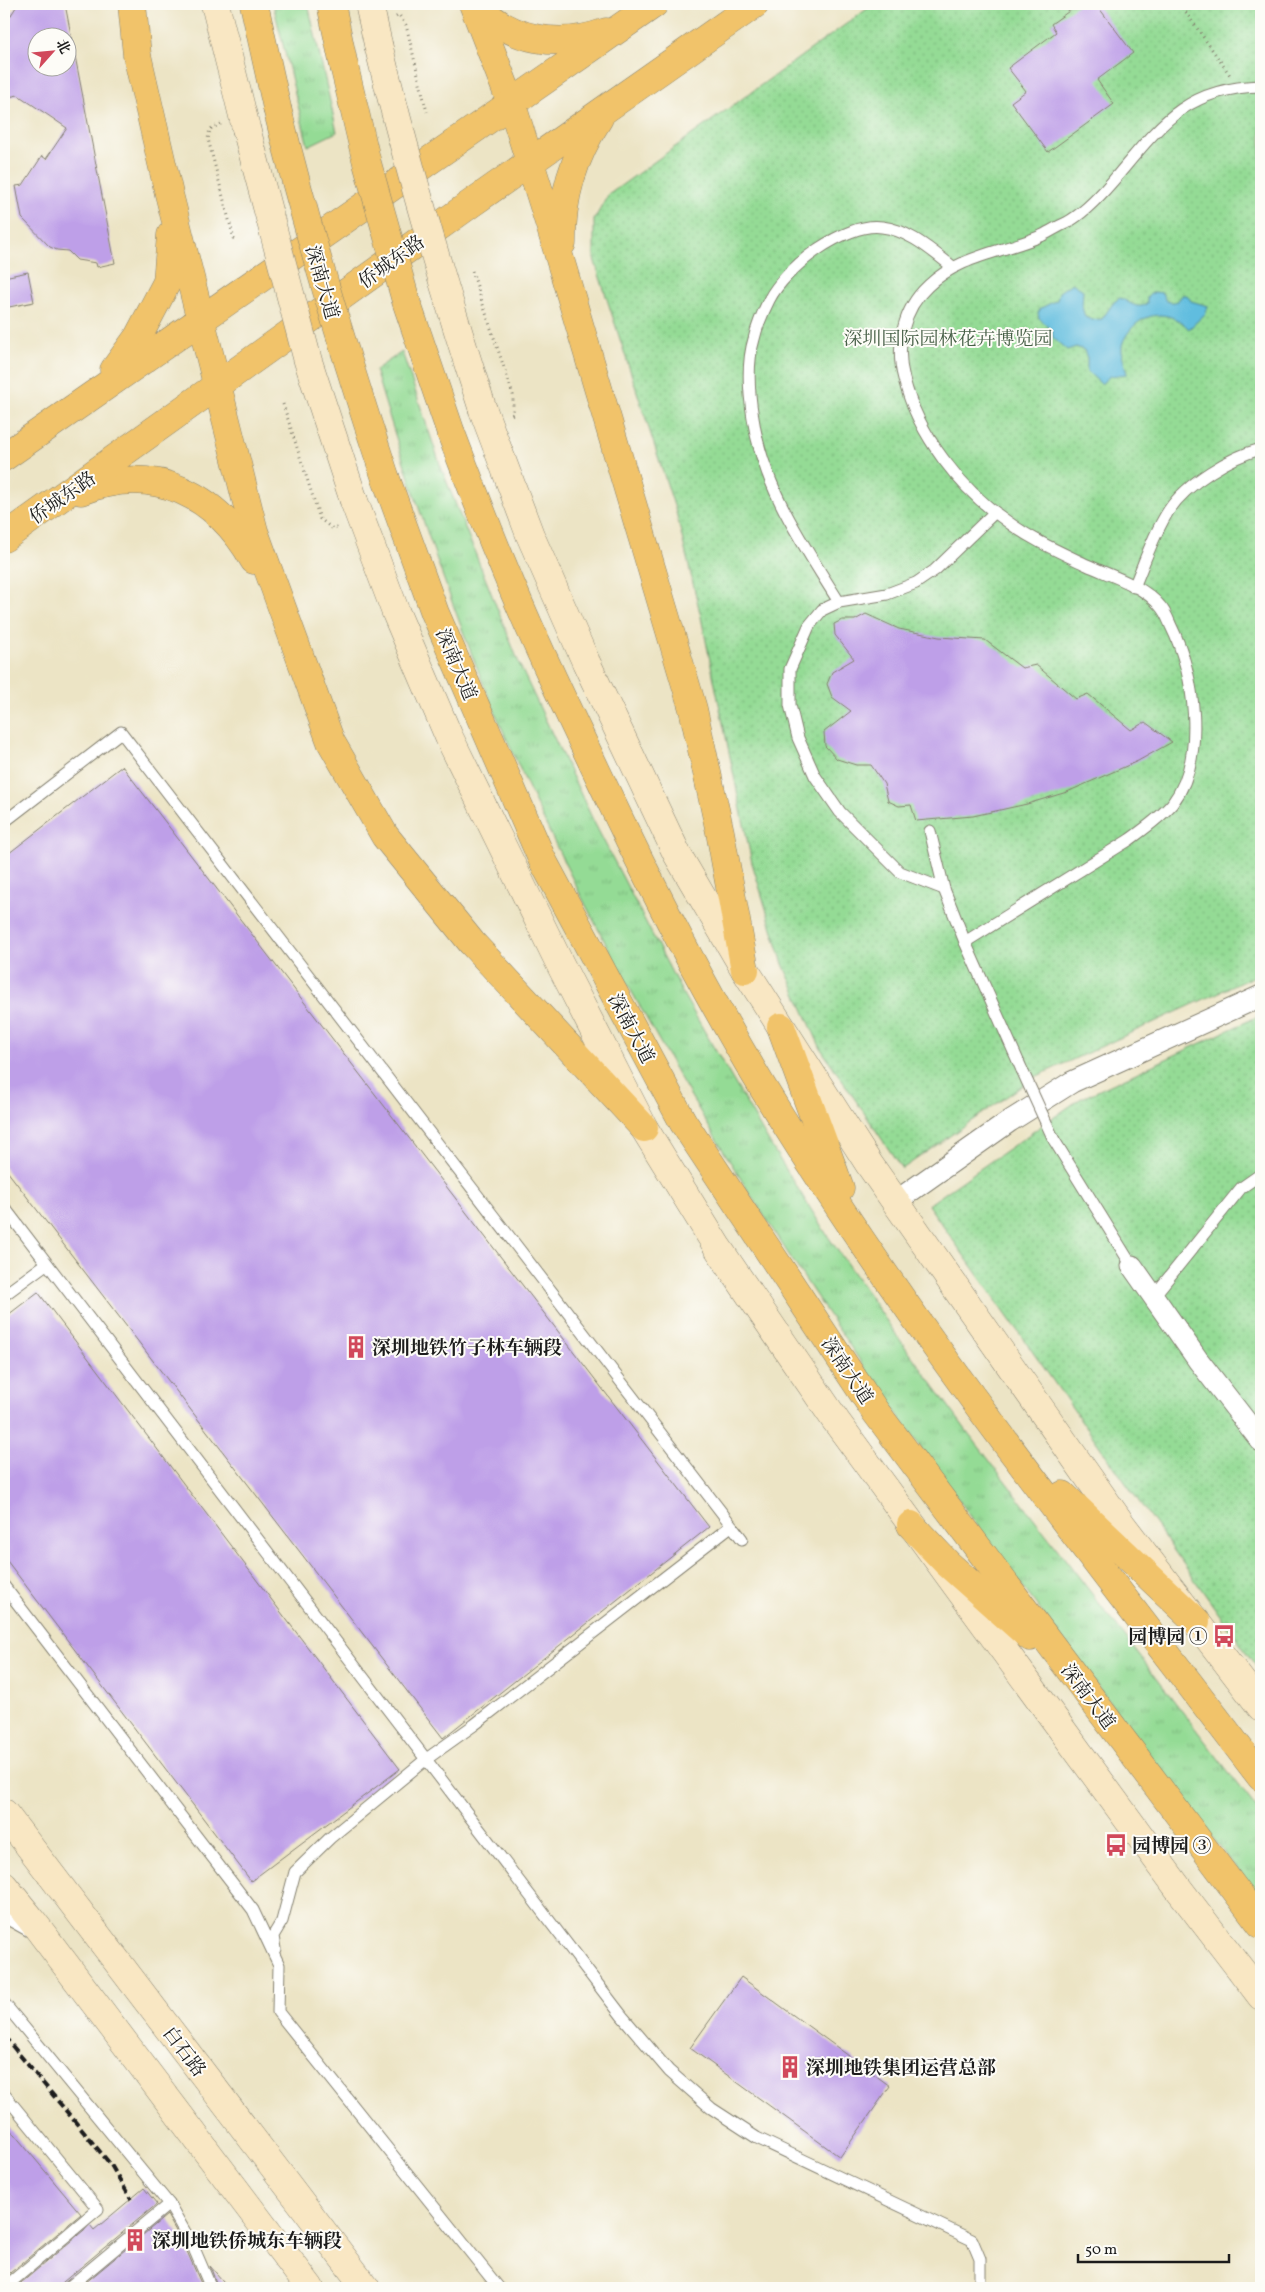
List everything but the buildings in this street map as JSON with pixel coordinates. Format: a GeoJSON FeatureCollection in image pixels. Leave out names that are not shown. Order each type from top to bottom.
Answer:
{"type":"FeatureCollection","features":[{"type":"Feature","properties":{"kind":"main road"},"geometry":{"type":"LineString","coordinates":[[132,4],[137,55],[169,194],[254,531],[331,742],[384,836],[472,943],[644,1128]]}},
{"type":"Feature","properties":{"kind":"main road"},"geometry":{"type":"LineString","coordinates":[[215,4],[234,126],[354,501],[396,614],[449,737],[560,964],[644,1128],[718,1248],[910,1525],[1178,1888],[1261,1996]]}},
{"type":"Feature","properties":{"kind":"main road","name":"深南大道"},"geometry":{"type":"LineString","coordinates":[[254,4],[304,216],[338,336],[386,479],[434,613],[542,859],[683,1122],[875,1412],[1261,1924]]}},
{"type":"Feature","properties":{"kind":"main road"},"geometry":{"type":"LineString","coordinates":[[331,4],[367,163],[406,301],[451,433],[500,559],[554,680],[687,954],[780,1117],[864,1245],[1001,1437],[1261,1777]]}},
{"type":"Feature","properties":{"kind":"main road"},"geometry":{"type":"LineString","coordinates":[[369,4],[404,149],[435,261],[493,415],[530,535],[586,662],[677,854],[745,970],[869,1164],[1122,1526],[1261,1707]]}},
{"type":"Feature","properties":{"kind":"main road"},"geometry":{"type":"LineString","coordinates":[[475,4],[500,26],[525,36],[545,40],[568,41],[593,37],[624,26]]}},
{"type":"Feature","properties":{"kind":"main road"},"geometry":{"type":"LineString","coordinates":[[475,4],[512,105],[564,269],[693,710],[720,832],[745,970]]}},
{"type":"Feature","properties":{"kind":"main road"},"geometry":{"type":"LineString","coordinates":[[4,456],[99,388],[512,105],[654,4]]}},
{"type":"Feature","properties":{"kind":"main road","name":"侨城东路"},"geometry":{"type":"LineString","coordinates":[[4,538],[530,162],[755,4]]}},
{"type":"Feature","properties":{"kind":"main road"},"geometry":{"type":"LineString","coordinates":[[564,269],[562,228],[565,197],[584,140],[604,110]]}},
{"type":"Feature","properties":{"kind":"main road"},"geometry":{"type":"LineString","coordinates":[[99,388],[138,337],[167,282],[171,247],[169,194]]}},
{"type":"Feature","properties":{"kind":"main road"},"geometry":{"type":"LineString","coordinates":[[56,500],[95,485],[119,480],[148,481],[177,488],[203,501],[221,516],[242,539],[279,603]]}},
{"type":"Feature","properties":{"kind":"main road"},"geometry":{"type":"LineString","coordinates":[[781,1027],[835,1177],[864,1245]]}},
{"type":"Feature","properties":{"kind":"main road"},"geometry":{"type":"LineString","coordinates":[[1001,1437],[1196,1622]]}},
{"type":"Feature","properties":{"kind":"main road"},"geometry":{"type":"LineString","coordinates":[[910,1525],[947,1563],[1082,1686]]}},
{"type":"Feature","properties":{"kind":"main road","name":"白石路"},"geometry":{"type":"LineString","coordinates":[[4,1813],[366,2288]]}},
{"type":"Feature","properties":{"kind":"main road"},"geometry":{"type":"LineString","coordinates":[[4,1886],[47,1940],[310,2288]]}},
{"type":"Feature","properties":{"kind":"street"},"geometry":{"type":"LineString","coordinates":[[896,1202],[1010,1121],[1072,1082],[1261,996]]}},
{"type":"Feature","properties":{"kind":"street"},"geometry":{"type":"LineString","coordinates":[[1132,1266],[1198,1360],[1261,1441]]}},
{"type":"Feature","properties":{"kind":"lane"},"geometry":{"type":"LineString","coordinates":[[965,942],[1135,835],[1154,822],[1172,804],[1184,782],[1191,756],[1194,721],[1192,692],[1186,660],[1161,606],[1143,591],[1046,545],[1007,522],[973,492],[947,463],[926,432],[909,400],[901,367],[902,334],[910,309],[928,286],[953,267],[1040,236],[1072,220],[1101,195],[1166,120],[1190,102],[1214,92],[1239,87],[1261,86]]}},
{"type":"Feature","properties":{"kind":"lane"},"geometry":{"type":"LineString","coordinates":[[839,602],[784,512],[765,468],[753,418],[750,377],[753,340],[770,299],[799,264],[830,240],[854,230],[881,226],[904,233],[953,267]]}},
{"type":"Feature","properties":{"kind":"lane"},"geometry":{"type":"LineString","coordinates":[[1134,587],[1155,536],[1170,508],[1196,483],[1225,464],[1261,449]]}},
{"type":"Feature","properties":{"kind":"lane"},"geometry":{"type":"LineString","coordinates":[[944,889],[900,872],[840,812],[824,790],[815,776],[798,738],[790,705],[790,669],[809,626],[822,610],[839,602],[887,594],[916,584],[936,570],[995,512]]}},
{"type":"Feature","properties":{"kind":"lane"},"geometry":{"type":"LineString","coordinates":[[4,822],[121,732],[742,1540]]}},
{"type":"Feature","properties":{"kind":"lane"},"geometry":{"type":"LineString","coordinates":[[930,831],[944,889],[965,942],[1054,1140],[1132,1266]]}},
{"type":"Feature","properties":{"kind":"lane"},"geometry":{"type":"LineString","coordinates":[[1153,1297],[1240,1188],[1261,1174]]}},
{"type":"Feature","properties":{"kind":"lane"},"geometry":{"type":"LineString","coordinates":[[4,1207],[622,2016],[670,2071],[711,2108],[757,2138],[972,2240],[980,2258],[980,2288]]}},
{"type":"Feature","properties":{"kind":"lane"},"geometry":{"type":"LineString","coordinates":[[4,1295],[46,1264]]}},
{"type":"Feature","properties":{"kind":"lane"},"geometry":{"type":"LineString","coordinates":[[499,2288],[278,2012],[279,1965],[273,1936],[282,1920],[295,1872],[330,1838],[425,1760],[474,1726],[732,1526]]}},
{"type":"Feature","properties":{"kind":"lane"},"geometry":{"type":"LineString","coordinates":[[4,1586],[253,1910],[279,1965]]}},
{"type":"Feature","properties":{"kind":"lane"},"geometry":{"type":"LineString","coordinates":[[4,1917],[47,1940]]}},
{"type":"Feature","properties":{"kind":"lane"},"geometry":{"type":"LineString","coordinates":[[4,2003],[166,2207],[193,2246],[211,2288]]}},
{"type":"Feature","properties":{"kind":"lane"},"geometry":{"type":"LineString","coordinates":[[4,2094],[98,2209],[4,2288]]}},
{"type":"Feature","properties":{"kind":"lane"},"geometry":{"type":"LineString","coordinates":[[68,2288],[166,2207]]}},
{"type":"Feature","properties":{"kind":"path"},"geometry":{"type":"LineString","coordinates":[[1180,4],[1239,87]]}},
{"type":"Feature","properties":{"kind":"path"},"geometry":{"type":"LineString","coordinates":[[406,25],[427,112]]}},
{"type":"Feature","properties":{"kind":"path"},"geometry":{"type":"LineString","coordinates":[[234,126],[210,129],[208,139],[235,243]]}},
{"type":"Feature","properties":{"kind":"path"},"geometry":{"type":"LineString","coordinates":[[472,271],[513,395],[513,414],[493,415]]}},
{"type":"Feature","properties":{"kind":"path"},"geometry":{"type":"LineString","coordinates":[[283,404],[320,519],[333,529],[340,527]]}},
{"type":"Feature","properties":{"kind":"green space"},"geometry":{"type":"Polygon","coordinates":[[[273,4],[308,4],[337,132],[308,146],[273,4]]]}},
{"type":"Feature","properties":{"kind":"green space","name":"深圳国际园林花卉博览园"},"geometry":{"type":"Polygon","coordinates":[[[874,4],[1261,4],[1261,973],[1035,1077],[902,1169],[821,1049],[783,964],[752,863],[701,617],[676,512],[594,259],[594,220],[608,195],[874,4]]]}},
{"type":"Feature","properties":{"kind":"green space"},"geometry":{"type":"Polygon","coordinates":[[[402,352],[442,470],[521,668],[595,824],[684,996],[770,1144],[827,1235],[895,1333],[966,1430],[1261,1814],[1261,1901],[1018,1580],[938,1472],[861,1362],[786,1251],[715,1137],[648,1021],[581,896],[540,812],[501,726],[453,606],[412,488],[375,370],[402,352]]]}},
{"type":"Feature","properties":{"kind":"green space"},"geometry":{"type":"Polygon","coordinates":[[[1261,1015],[1261,1673],[928,1205],[1080,1099],[1261,1015]]]}},
{"type":"Feature","properties":{"kind":"water"},"geometry":{"type":"Polygon","coordinates":[[[1072,283],[1083,290],[1082,307],[1085,317],[1092,320],[1102,319],[1114,302],[1120,298],[1133,305],[1143,306],[1147,304],[1147,296],[1155,292],[1162,293],[1166,301],[1176,302],[1182,295],[1187,295],[1191,301],[1208,306],[1206,313],[1189,329],[1175,319],[1160,315],[1145,318],[1138,323],[1128,333],[1122,346],[1127,374],[1110,376],[1101,384],[1087,371],[1087,358],[1084,350],[1076,347],[1067,350],[1053,338],[1052,331],[1039,318],[1038,313],[1041,308],[1057,300],[1059,292],[1072,283]]]}},
{"type":"Feature","properties":{"kind":"railway"},"geometry":{"type":"LineString","coordinates":[[4,2036],[111,2165],[131,2199]]}},
{"type":"Feature","properties":{"kind":"place","name":"深圳地铁竹子林车辆段"},"geometry":{"type":"Point","coordinates":[356,1347]}},
{"type":"Feature","properties":{"kind":"place","name":"园博园 ①"},"geometry":{"type":"Point","coordinates":[1224,1636]}},
{"type":"Feature","properties":{"kind":"place","name":"园博园 ③"},"geometry":{"type":"Point","coordinates":[1116,1845]}},
{"type":"Feature","properties":{"kind":"place","name":"深圳地铁集团运营总部"},"geometry":{"type":"Point","coordinates":[790,2067]}},
{"type":"Feature","properties":{"kind":"place","name":"深圳地铁侨城东车辆段"},"geometry":{"type":"Point","coordinates":[135,2240]}}]}
